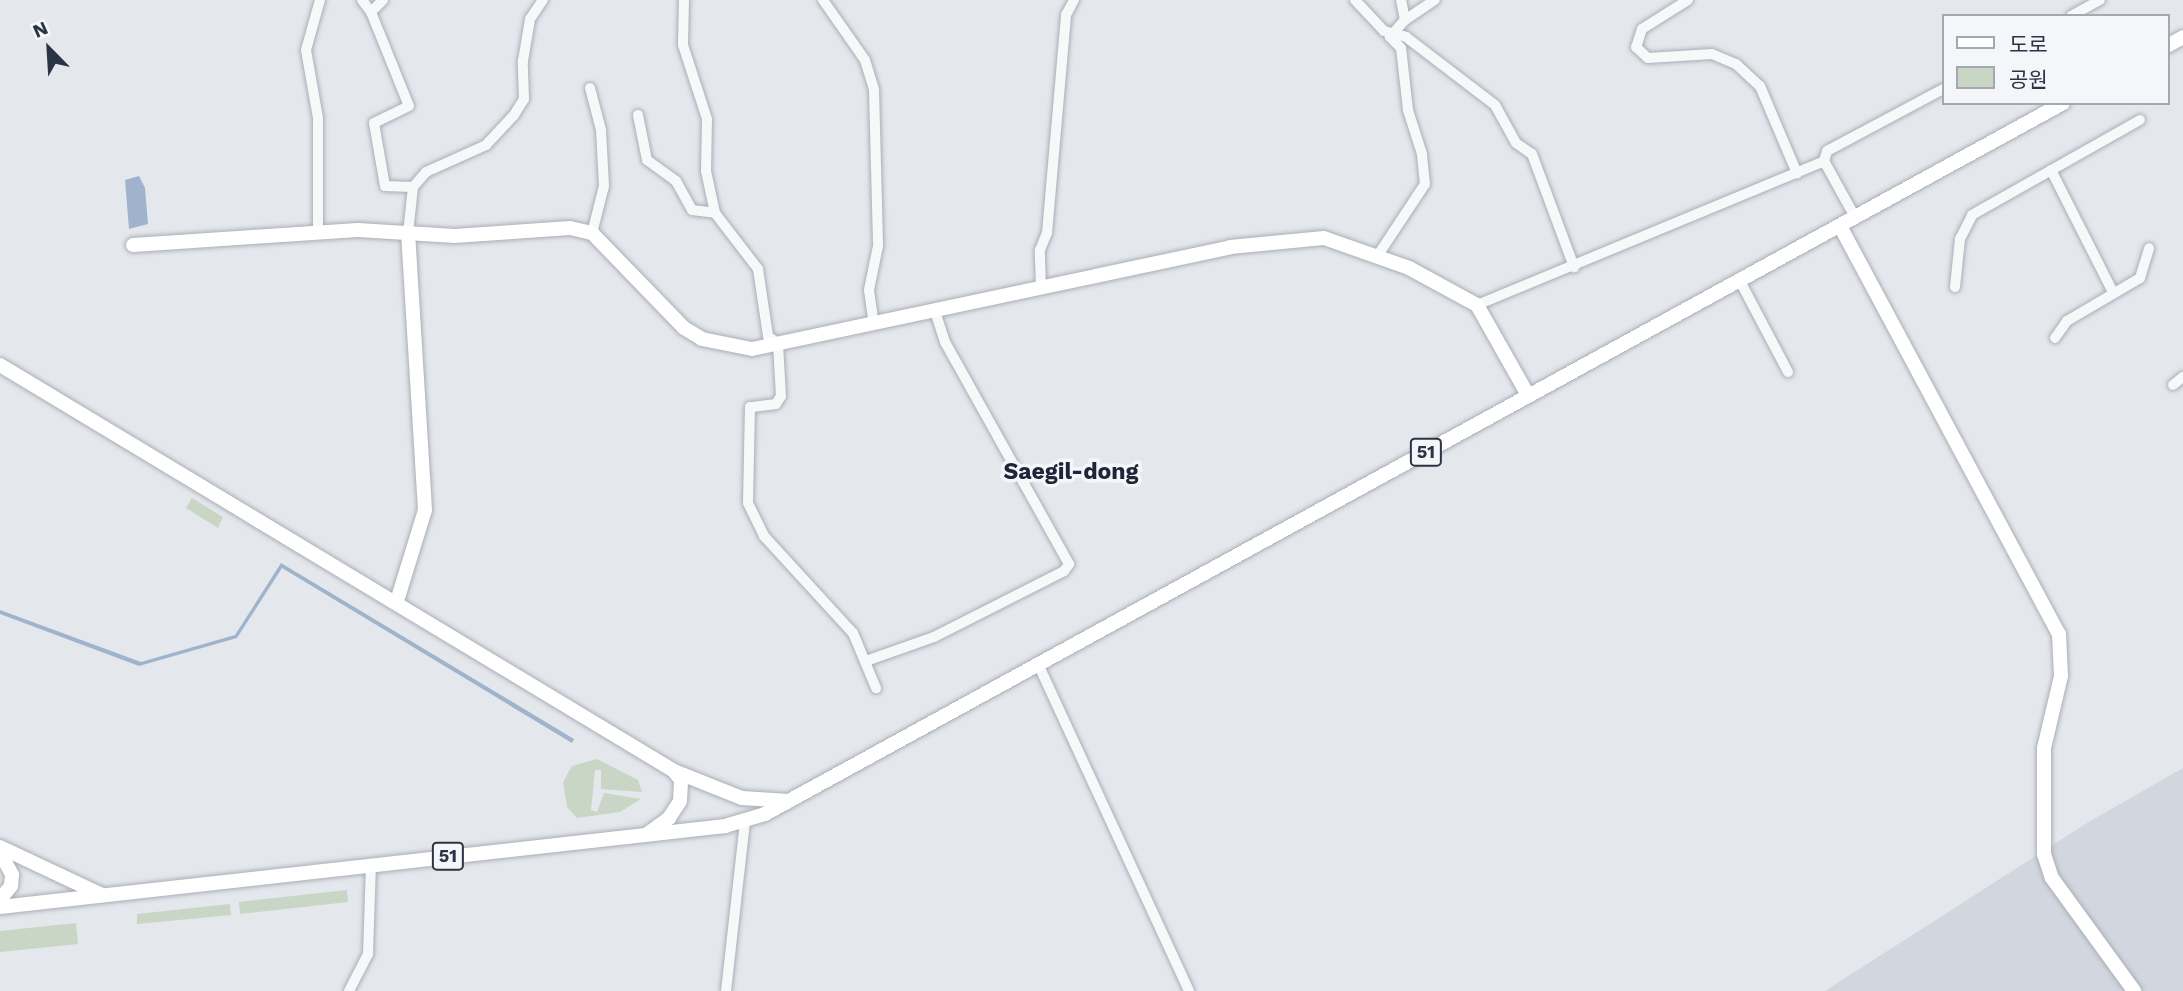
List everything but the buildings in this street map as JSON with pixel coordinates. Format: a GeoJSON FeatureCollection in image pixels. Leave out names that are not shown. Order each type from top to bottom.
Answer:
{"type":"FeatureCollection","features":[{"type":"Feature","properties":{"kind":"street"},"geometry":{"type":"LineString","coordinates":[[318,233],[318,118],[306,50],[320,0]]}},
{"type":"Feature","properties":{"kind":"street"},"geometry":{"type":"LineString","coordinates":[[362,0],[371,12],[408,106],[374,123],[385,186],[413,187]]}},
{"type":"Feature","properties":{"kind":"street"},"geometry":{"type":"LineString","coordinates":[[371,12],[383,0]]}},
{"type":"Feature","properties":{"kind":"street"},"geometry":{"type":"LineString","coordinates":[[397,601],[425,510],[408,233],[413,187],[426,172],[486,145],[514,116],[524,99],[523,61],[530,19],[543,0]]}},
{"type":"Feature","properties":{"kind":"street"},"geometry":{"type":"LineString","coordinates":[[684,0],[683,45],[707,120],[706,171],[715,213],[758,270],[768,336],[778,344],[781,396],[776,404],[750,407],[748,503],[764,536],[834,609],[853,633],[876,688]]}},
{"type":"Feature","properties":{"kind":"street"},"geometry":{"type":"LineString","coordinates":[[823,0],[865,61],[874,90],[878,246],[869,290],[874,324]]}},
{"type":"Feature","properties":{"kind":"street"},"geometry":{"type":"LineString","coordinates":[[1041,287],[1040,250],[1047,233],[1066,15],[1074,0]]}},
{"type":"Feature","properties":{"kind":"street"},"geometry":{"type":"LineString","coordinates":[[1355,0],[1373,23],[1406,37],[1495,105],[1516,142],[1532,154],[1574,267]]}},
{"type":"Feature","properties":{"kind":"street"},"geometry":{"type":"LineString","coordinates":[[1401,0],[1405,20]]}},
{"type":"Feature","properties":{"kind":"street"},"geometry":{"type":"LineString","coordinates":[[1378,255],[1425,184],[1422,154],[1408,110],[1401,48],[1390,37],[1391,32],[1435,0]]}},
{"type":"Feature","properties":{"kind":"street"},"geometry":{"type":"LineString","coordinates":[[1688,0],[1642,29],[1636,47],[1648,58],[1712,54],[1736,64],[1760,86],[1797,173]]}},
{"type":"Feature","properties":{"kind":"street"},"geometry":{"type":"LineString","coordinates":[[2075,14],[2100,0]]}},
{"type":"Feature","properties":{"kind":"street"},"geometry":{"type":"LineString","coordinates":[[590,89],[601,130],[604,186],[592,233]]}},
{"type":"Feature","properties":{"kind":"street"},"geometry":{"type":"LineString","coordinates":[[1856,217],[1824,161],[1827,151],[1941,90]]}},
{"type":"Feature","properties":{"kind":"street","name":"51"},"geometry":{"type":"LineString","coordinates":[[102,895],[745,822],[789,802],[2059,105]]}},
{"type":"Feature","properties":{"kind":"street"},"geometry":{"type":"LineString","coordinates":[[638,115],[641,150],[647,160],[676,181],[692,210],[715,213]]}},
{"type":"Feature","properties":{"kind":"street"},"geometry":{"type":"LineString","coordinates":[[1955,287],[1964,223],[2140,120]]}},
{"type":"Feature","properties":{"kind":"street"},"geometry":{"type":"LineString","coordinates":[[1477,305],[1824,161]]}},
{"type":"Feature","properties":{"kind":"street"},"geometry":{"type":"LineString","coordinates":[[2051,170],[2113,292]]}},
{"type":"Feature","properties":{"kind":"street"},"geometry":{"type":"LineString","coordinates":[[1840,226],[2059,634],[2061,676],[2044,748],[2043,854],[2052,878],[2134,991]]}},
{"type":"Feature","properties":{"kind":"street"},"geometry":{"type":"LineString","coordinates":[[133,245],[318,233],[455,236],[553,227],[592,233],[669,316],[702,339],[752,349],[1280,239],[1324,238],[1378,255],[1477,305],[1528,395]]}},
{"type":"Feature","properties":{"kind":"street"},"geometry":{"type":"LineString","coordinates":[[2055,338],[2067,321],[2140,278],[2149,248]]}},
{"type":"Feature","properties":{"kind":"street"},"geometry":{"type":"LineString","coordinates":[[1740,281],[1788,372]]}},
{"type":"Feature","properties":{"kind":"street"},"geometry":{"type":"LineString","coordinates":[[866,662],[934,637],[1064,571],[1069,564],[945,342],[935,312]]}},
{"type":"Feature","properties":{"kind":"street"},"geometry":{"type":"LineString","coordinates":[[0,365],[397,601],[674,771],[742,797],[789,802]]}},
{"type":"Feature","properties":{"kind":"street"},"geometry":{"type":"LineString","coordinates":[[2173,384],[2183,377]]}},
{"type":"Feature","properties":{"kind":"street"},"geometry":{"type":"LineString","coordinates":[[1038,664],[1189,991]]}},
{"type":"Feature","properties":{"kind":"street"},"geometry":{"type":"LineString","coordinates":[[646,835],[669,818],[680,801],[681,780],[674,771]]}},
{"type":"Feature","properties":{"kind":"street"},"geometry":{"type":"LineString","coordinates":[[726,991],[745,822]]}},
{"type":"Feature","properties":{"kind":"street"},"geometry":{"type":"LineString","coordinates":[[0,850],[102,895]]}},
{"type":"Feature","properties":{"kind":"street"},"geometry":{"type":"LineString","coordinates":[[0,850],[12,875],[11,886],[0,899]]}},
{"type":"Feature","properties":{"kind":"street"},"geometry":{"type":"LineString","coordinates":[[349,991],[368,954],[371,864]]}},
{"type":"Feature","properties":{"kind":"street"},"geometry":{"type":"LineString","coordinates":[[0,907],[102,895]]}},
{"type":"Feature","properties":{"kind":"shaded area"},"geometry":{"type":"Polygon","coordinates":[[[2183,768],[2183,991],[1825,991],[2087,823],[2183,768]]]}},
{"type":"Feature","properties":{"kind":"green space"},"geometry":{"type":"Polygon","coordinates":[[[192,498],[223,517],[218,528],[186,508],[192,498]]]}},
{"type":"Feature","properties":{"kind":"green space"},"geometry":{"type":"Polygon","coordinates":[[[597,759],[638,780],[642,792],[601,789],[601,770],[595,770],[591,810],[597,812],[604,793],[641,799],[620,812],[577,818],[567,807],[563,782],[572,766],[597,759]]]}},
{"type":"Feature","properties":{"kind":"green space"},"geometry":{"type":"Polygon","coordinates":[[[347,890],[348,902],[240,914],[239,902],[347,890]]]}},
{"type":"Feature","properties":{"kind":"green space"},"geometry":{"type":"Polygon","coordinates":[[[230,904],[231,915],[137,924],[137,914],[230,904]]]}},
{"type":"Feature","properties":{"kind":"green space"},"geometry":{"type":"Polygon","coordinates":[[[76,923],[78,944],[0,952],[0,931],[76,923]]]}},
{"type":"Feature","properties":{"kind":"water"},"geometry":{"type":"Polygon","coordinates":[[[139,176],[145,188],[148,224],[129,229],[125,180],[139,176]]]}},
{"type":"Feature","properties":{"kind":"water"},"geometry":{"type":"Polygon","coordinates":[[[281,563],[574,739],[572,743],[282,568],[237,638],[139,666],[0,614],[0,610],[141,662],[235,635],[281,563]]]}},
{"type":"Feature","properties":{"kind":"district","name":"Saegil-dong"},"geometry":{"type":"Point","coordinates":[1071,472]}}]}
